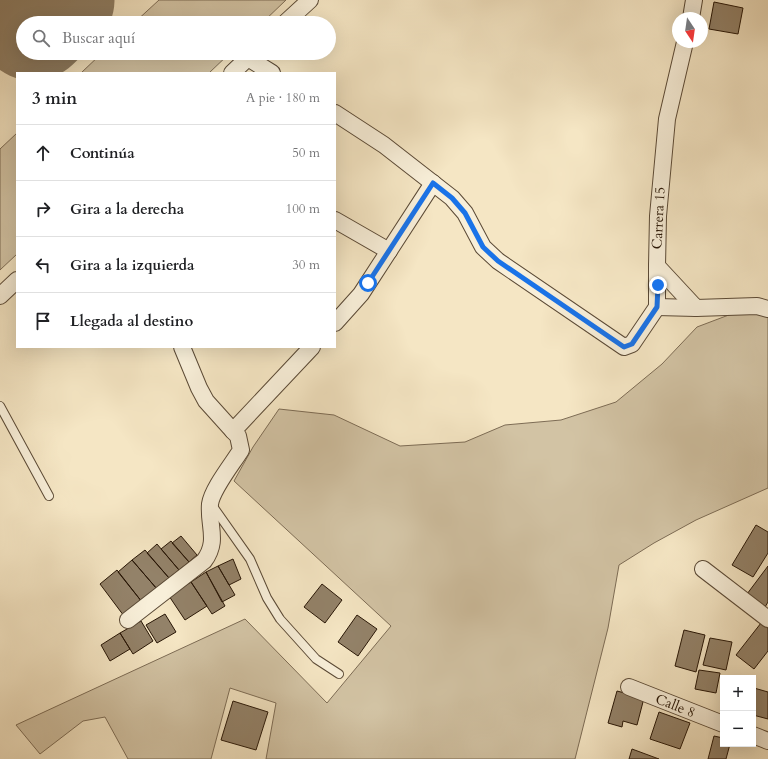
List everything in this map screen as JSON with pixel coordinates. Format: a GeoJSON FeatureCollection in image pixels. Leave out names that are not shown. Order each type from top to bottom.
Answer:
{"type":"FeatureCollection","features":[{"type":"Feature","properties":{"kind":"street"},"geometry":{"type":"LineString","coordinates":[[293,16],[310,0]]}},
{"type":"Feature","properties":{"kind":"street"},"geometry":{"type":"LineString","coordinates":[[692,12],[694,0]]}},
{"type":"Feature","properties":{"kind":"street","name":"Carrera 15"},"geometry":{"type":"LineString","coordinates":[[684,48],[667,119],[658,216],[657,266],[696,308]]}},
{"type":"Feature","properties":{"kind":"street"},"geometry":{"type":"LineString","coordinates":[[233,72],[246,60]]}},
{"type":"Feature","properties":{"kind":"street"},"geometry":{"type":"LineString","coordinates":[[257,60],[271,72]]}},
{"type":"Feature","properties":{"kind":"street"},"geometry":{"type":"LineString","coordinates":[[336,114],[384,145],[452,198],[465,213],[483,247],[498,261],[624,347],[632,344],[657,307],[657,266]]}},
{"type":"Feature","properties":{"kind":"street"},"geometry":{"type":"LineString","coordinates":[[336,321],[361,294],[433,183]]}},
{"type":"Feature","properties":{"kind":"street"},"geometry":{"type":"LineString","coordinates":[[336,221],[389,250]]}},
{"type":"Feature","properties":{"kind":"street"},"geometry":{"type":"LineString","coordinates":[[0,296],[16,281]]}},
{"type":"Feature","properties":{"kind":"street"},"geometry":{"type":"LineString","coordinates":[[657,307],[696,308],[757,306],[768,309]]}},
{"type":"Feature","properties":{"kind":"street"},"geometry":{"type":"LineString","coordinates":[[128,620],[204,561],[210,553],[213,541],[210,503],[214,493],[241,450],[241,443],[238,436],[206,401],[182,348]]}},
{"type":"Feature","properties":{"kind":"street"},"geometry":{"type":"LineString","coordinates":[[233,431],[311,348]]}},
{"type":"Feature","properties":{"kind":"street"},"geometry":{"type":"LineString","coordinates":[[703,569],[768,619]]}},
{"type":"Feature","properties":{"kind":"street","name":"Calle 8"},"geometry":{"type":"LineString","coordinates":[[629,686],[720,723]]}},
{"type":"Feature","properties":{"kind":"street"},"geometry":{"type":"LineString","coordinates":[[756,736],[768,741]]}},
{"type":"Feature","properties":{"kind":"lane"},"geometry":{"type":"LineString","coordinates":[[0,406],[49,496]]}},
{"type":"Feature","properties":{"kind":"lane"},"geometry":{"type":"LineString","coordinates":[[210,503],[250,559],[266,598],[280,619],[316,659],[339,674]]}},
{"type":"Feature","properties":{"kind":"shaded area"},"geometry":{"type":"Polygon","coordinates":[[[159,0],[286,0],[269,16],[142,16],[159,0]]]}},
{"type":"Feature","properties":{"kind":"shaded area"},"geometry":{"type":"Polygon","coordinates":[[[95,60],[223,60],[210,72],[82,72],[95,60]]]}},
{"type":"Feature","properties":{"kind":"shaded area"},"geometry":{"type":"Polygon","coordinates":[[[16,134],[16,255],[0,270],[0,149],[16,134]]]}},
{"type":"Feature","properties":{"kind":"shaded area"},"geometry":{"type":"Polygon","coordinates":[[[734,313],[768,314],[768,488],[696,520],[654,543],[619,565],[608,628],[575,759],[266,759],[276,703],[230,688],[211,759],[128,759],[105,717],[83,721],[40,754],[16,725],[245,619],[327,703],[391,626],[234,481],[253,447],[279,409],[334,415],[400,446],[465,442],[505,425],[561,420],[616,402],[662,364],[697,327],[734,313]]]}},
{"type":"Feature","properties":{"kind":"building"},"geometry":{"type":"Polygon","coordinates":[[[714,2],[743,8],[738,34],[709,29],[714,2]]]}},
{"type":"Feature","properties":{"kind":"building"},"geometry":{"type":"Polygon","coordinates":[[[756,525],[768,532],[768,553],[753,577],[732,565],[756,525]]]}},
{"type":"Feature","properties":{"kind":"building"},"geometry":{"type":"Polygon","coordinates":[[[181,536],[197,555],[189,562],[172,543],[181,536]]]}},
{"type":"Feature","properties":{"kind":"building"},"geometry":{"type":"Polygon","coordinates":[[[171,541],[189,562],[179,570],[161,549],[171,541]]]}},
{"type":"Feature","properties":{"kind":"building"},"geometry":{"type":"Polygon","coordinates":[[[157,544],[179,570],[169,578],[147,553],[157,544]]]}},
{"type":"Feature","properties":{"kind":"building"},"geometry":{"type":"Polygon","coordinates":[[[145,550],[169,578],[157,589],[132,560],[145,550]]]}},
{"type":"Feature","properties":{"kind":"building"},"geometry":{"type":"Polygon","coordinates":[[[233,559],[241,579],[229,585],[218,566],[233,559]]]}},
{"type":"Feature","properties":{"kind":"building"},"geometry":{"type":"Polygon","coordinates":[[[132,560],[157,589],[142,602],[118,572],[132,560]]]}},
{"type":"Feature","properties":{"kind":"building"},"geometry":{"type":"Polygon","coordinates":[[[218,566],[235,595],[222,602],[206,572],[218,566]]]}},
{"type":"Feature","properties":{"kind":"building"},"geometry":{"type":"Polygon","coordinates":[[[768,566],[768,602],[765,607],[747,594],[768,566]]]}},
{"type":"Feature","properties":{"kind":"building"},"geometry":{"type":"Polygon","coordinates":[[[117,570],[142,602],[124,616],[100,584],[117,570]]]}},
{"type":"Feature","properties":{"kind":"building"},"geometry":{"type":"Polygon","coordinates":[[[206,572],[225,606],[212,614],[191,582],[206,572]]]}},
{"type":"Feature","properties":{"kind":"building"},"geometry":{"type":"Polygon","coordinates":[[[191,582],[207,606],[185,620],[169,596],[191,582]]]}},
{"type":"Feature","properties":{"kind":"building"},"geometry":{"type":"Polygon","coordinates":[[[322,584],[342,600],[325,623],[304,607],[322,584]]]}},
{"type":"Feature","properties":{"kind":"building"},"geometry":{"type":"Polygon","coordinates":[[[165,614],[176,632],[157,643],[146,625],[165,614]]]}},
{"type":"Feature","properties":{"kind":"building"},"geometry":{"type":"Polygon","coordinates":[[[357,615],[377,629],[358,656],[338,642],[357,615]]]}},
{"type":"Feature","properties":{"kind":"building"},"geometry":{"type":"Polygon","coordinates":[[[141,621],[153,641],[133,654],[120,633],[141,621]]]}},
{"type":"Feature","properties":{"kind":"building"},"geometry":{"type":"Polygon","coordinates":[[[761,623],[768,628],[768,651],[754,669],[736,655],[761,623]]]}},
{"type":"Feature","properties":{"kind":"building"},"geometry":{"type":"Polygon","coordinates":[[[684,630],[705,635],[696,672],[675,666],[684,630]]]}},
{"type":"Feature","properties":{"kind":"building"},"geometry":{"type":"Polygon","coordinates":[[[120,633],[130,649],[110,661],[101,645],[120,633]]]}},
{"type":"Feature","properties":{"kind":"building"},"geometry":{"type":"Polygon","coordinates":[[[710,638],[732,642],[726,670],[703,665],[710,638]]]}},
{"type":"Feature","properties":{"kind":"building"},"geometry":{"type":"Polygon","coordinates":[[[699,670],[720,673],[716,693],[695,689],[699,670]]]}},
{"type":"Feature","properties":{"kind":"building"},"geometry":{"type":"Polygon","coordinates":[[[756,689],[768,692],[768,719],[756,716],[756,689]]]}},
{"type":"Feature","properties":{"kind":"building"},"geometry":{"type":"Polygon","coordinates":[[[617,691],[644,698],[637,725],[623,721],[622,727],[608,723],[617,691]]]}},
{"type":"Feature","properties":{"kind":"building"},"geometry":{"type":"Polygon","coordinates":[[[233,701],[268,712],[256,750],[221,740],[233,701]]]}},
{"type":"Feature","properties":{"kind":"building"},"geometry":{"type":"Polygon","coordinates":[[[659,712],[690,723],[680,749],[650,739],[659,712]]]}},
{"type":"Feature","properties":{"kind":"building"},"geometry":{"type":"Polygon","coordinates":[[[714,736],[720,737],[720,747],[729,747],[726,759],[708,759],[714,736]]]}},
{"type":"Feature","properties":{"kind":"building"},"geometry":{"type":"Polygon","coordinates":[[[632,749],[659,759],[629,759],[632,749]]]}},
{"type":"Feature","properties":{"kind":"runway"},"geometry":{"type":"LineString","coordinates":[[40,16],[57,0]]}},
{"type":"Feature","properties":{"kind":"route"},"geometry":{"type":"LineString","coordinates":[[368,283],[433,183],[452,198],[465,213],[483,247],[498,261],[624,347],[628,347],[632,344],[657,307],[658,285]]}}]}
